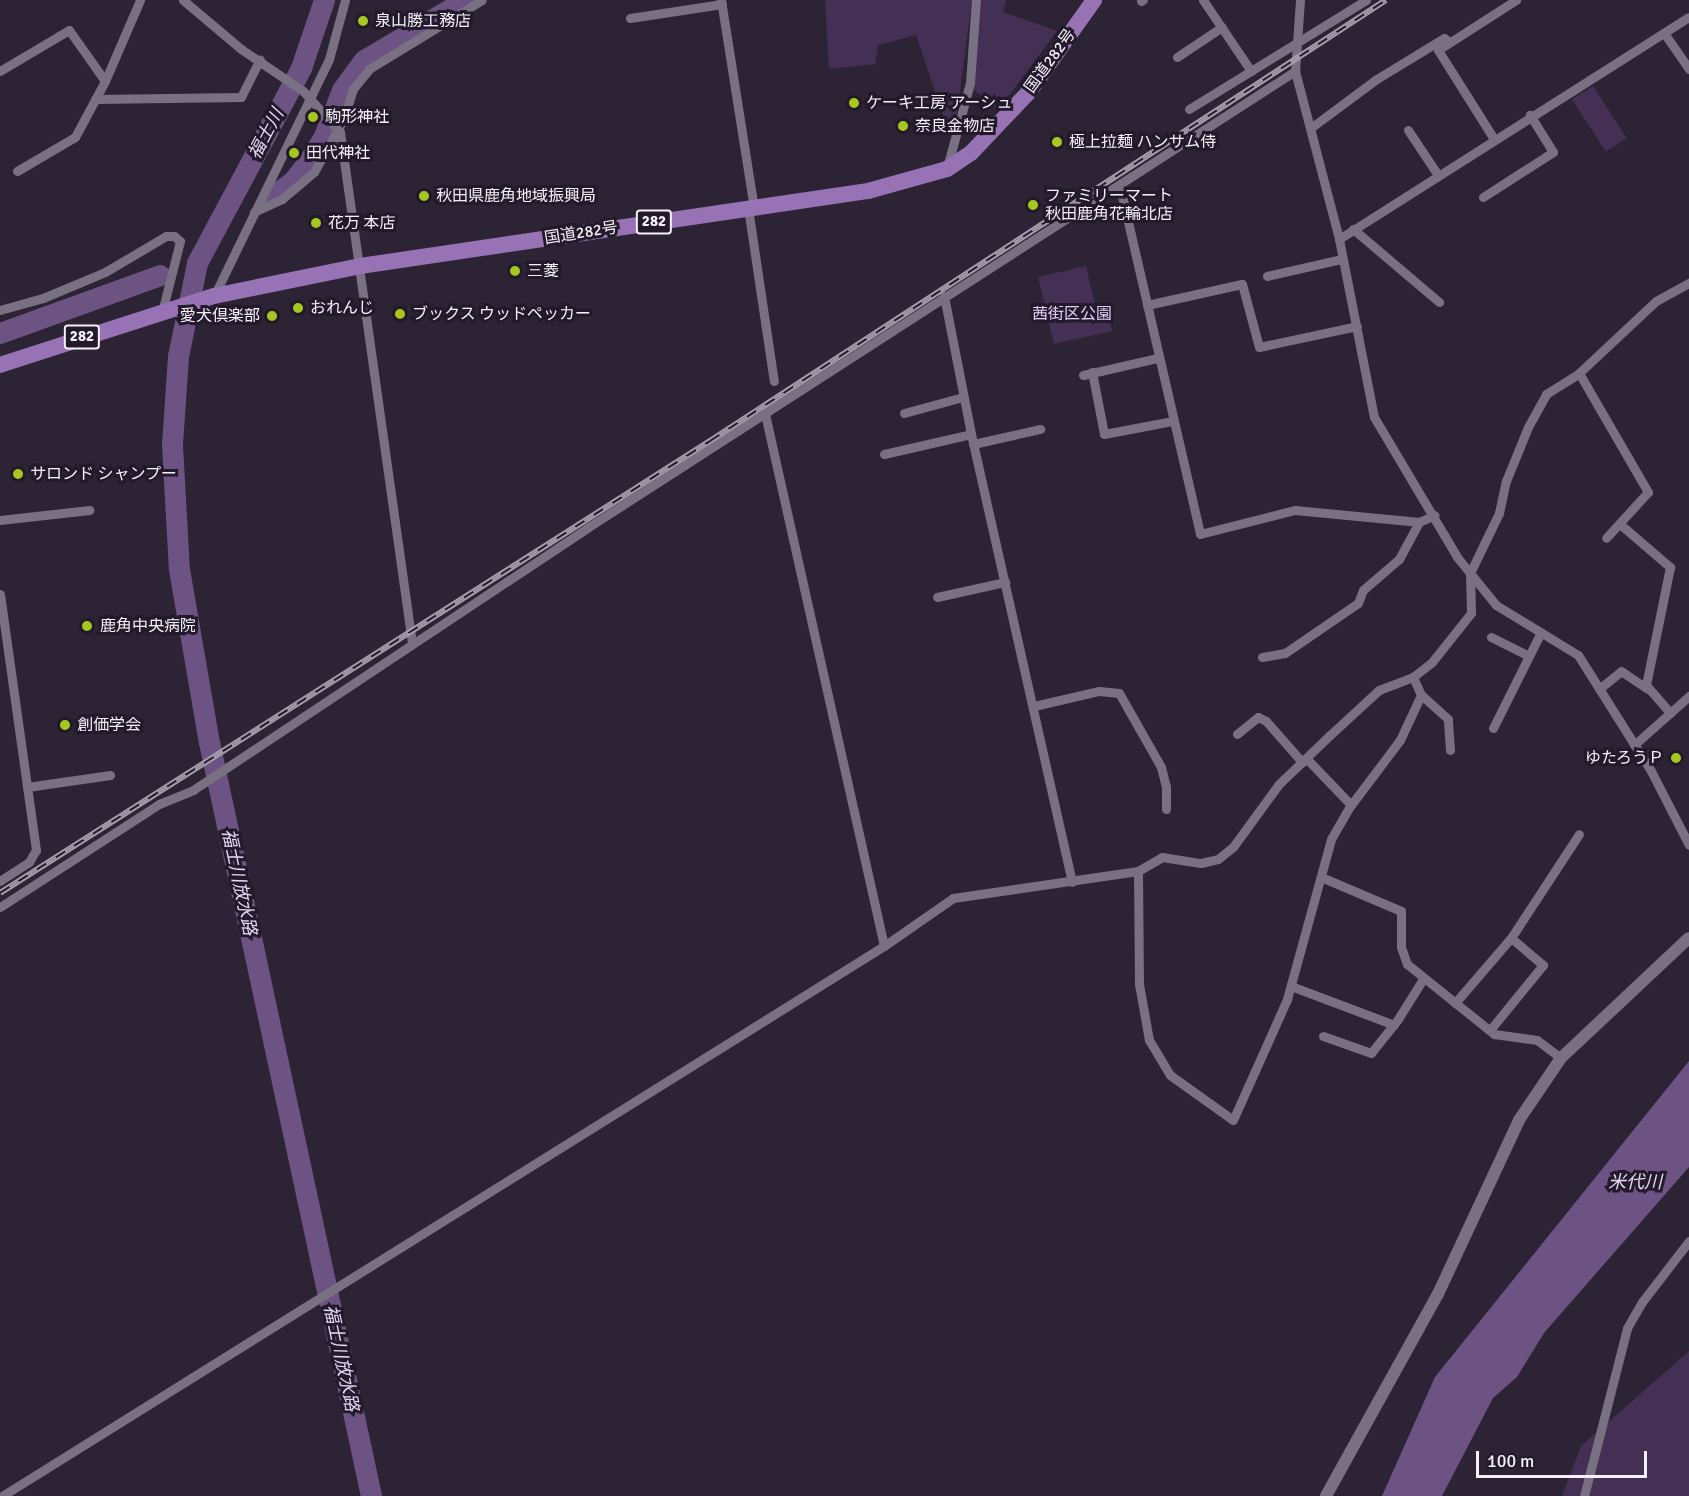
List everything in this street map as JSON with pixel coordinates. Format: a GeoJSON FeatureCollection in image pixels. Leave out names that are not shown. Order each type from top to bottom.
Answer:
{"type":"FeatureCollection","features":[{"type":"Feature","properties":{"kind":"highway","name":"国道282号"},"geometry":{"type":"LineString","coordinates":[[0,365],[214,296],[360,267],[868,191],[947,169],[971,153],[1028,93],[1094,0]]}},
{"type":"Feature","properties":{"kind":"street"},"geometry":{"type":"LineString","coordinates":[[17,171],[75,137],[105,81],[140,0]]}},
{"type":"Feature","properties":{"kind":"street"},"geometry":{"type":"LineString","coordinates":[[214,296],[306,94],[329,59],[345,0]]}},
{"type":"Feature","properties":{"kind":"street"},"geometry":{"type":"LineString","coordinates":[[254,212],[301,186],[327,151],[335,124],[344,118],[353,89],[369,69],[482,0]]}},
{"type":"Feature","properties":{"kind":"street"},"geometry":{"type":"LineString","coordinates":[[947,169],[970,83],[976,0]]}},
{"type":"Feature","properties":{"kind":"street"},"geometry":{"type":"LineString","coordinates":[[1203,0],[1251,71]]}},
{"type":"Feature","properties":{"kind":"street"},"geometry":{"type":"LineString","coordinates":[[1300,0],[1295,71],[1312,127],[1339,238],[1374,417],[1435,515],[1457,557],[1496,605],[1578,655],[1634,745],[1689,845]]}},
{"type":"Feature","properties":{"kind":"street"},"geometry":{"type":"LineString","coordinates":[[1188,109],[1366,0]]}},
{"type":"Feature","properties":{"kind":"street"},"geometry":{"type":"LineString","coordinates":[[1494,138],[1438,50],[1516,0]]}},
{"type":"Feature","properties":{"kind":"street"},"geometry":{"type":"LineString","coordinates":[[189,2],[306,94],[335,124],[360,267],[412,643]]}},
{"type":"Feature","properties":{"kind":"street"},"geometry":{"type":"LineString","coordinates":[[630,18],[721,2],[774,381]]}},
{"type":"Feature","properties":{"kind":"street"},"geometry":{"type":"LineString","coordinates":[[1339,238],[1689,17]]}},
{"type":"Feature","properties":{"kind":"street"},"geometry":{"type":"LineString","coordinates":[[1177,57],[1222,27]]}},
{"type":"Feature","properties":{"kind":"street"},"geometry":{"type":"LineString","coordinates":[[0,71],[69,30],[105,81]]}},
{"type":"Feature","properties":{"kind":"street"},"geometry":{"type":"LineString","coordinates":[[1664,33],[1689,69]]}},
{"type":"Feature","properties":{"kind":"street"},"geometry":{"type":"LineString","coordinates":[[1312,127],[1375,80],[1444,38],[1450,42]]}},
{"type":"Feature","properties":{"kind":"street"},"geometry":{"type":"LineString","coordinates":[[95,99],[241,97],[260,59]]}},
{"type":"Feature","properties":{"kind":"street"},"geometry":{"type":"LineString","coordinates":[[0,907],[159,804],[193,790],[412,643],[944,297],[1120,187],[1295,71]]}},
{"type":"Feature","properties":{"kind":"street"},"geometry":{"type":"LineString","coordinates":[[1483,197],[1553,152],[1530,116]]}},
{"type":"Feature","properties":{"kind":"street"},"geometry":{"type":"LineString","coordinates":[[1408,130],[1438,175]]}},
{"type":"Feature","properties":{"kind":"street"},"geometry":{"type":"LineString","coordinates":[[1120,187],[1172,421],[1200,534],[1295,510],[1419,522],[1435,515]]}},
{"type":"Feature","properties":{"kind":"street"},"geometry":{"type":"LineString","coordinates":[[1353,229],[1439,302]]}},
{"type":"Feature","properties":{"kind":"street"},"geometry":{"type":"LineString","coordinates":[[0,310],[43,298],[95,276],[166,236],[174,236],[180,241],[164,312]]}},
{"type":"Feature","properties":{"kind":"street"},"geometry":{"type":"LineString","coordinates":[[1267,276],[1342,259]]}},
{"type":"Feature","properties":{"kind":"street"},"geometry":{"type":"LineString","coordinates":[[2,1496],[884,946],[953,898],[1138,871],[1162,857],[1202,863],[1218,859],[1233,847],[1279,784],[1379,690],[1413,677],[1432,662],[1471,613],[1470,573],[1499,513],[1506,481],[1546,394],[1579,373],[1656,301],[1689,283]]}},
{"type":"Feature","properties":{"kind":"street"},"geometry":{"type":"LineString","coordinates":[[1148,305],[1242,284],[1259,347],[1357,326]]}},
{"type":"Feature","properties":{"kind":"street"},"geometry":{"type":"LineString","coordinates":[[944,297],[973,444],[1072,882]]}},
{"type":"Feature","properties":{"kind":"street"},"geometry":{"type":"LineString","coordinates":[[1158,358],[1088,374],[1104,434],[1172,421]]}},
{"type":"Feature","properties":{"kind":"street"},"geometry":{"type":"LineString","coordinates":[[1579,373],[1648,492],[1621,525],[1606,538]]}},
{"type":"Feature","properties":{"kind":"street"},"geometry":{"type":"LineString","coordinates":[[904,413],[963,397]]}},
{"type":"Feature","properties":{"kind":"street"},"geometry":{"type":"LineString","coordinates":[[765,414],[884,946]]}},
{"type":"Feature","properties":{"kind":"street"},"geometry":{"type":"LineString","coordinates":[[973,444],[1040,429]]}},
{"type":"Feature","properties":{"kind":"street"},"geometry":{"type":"LineString","coordinates":[[884,454],[971,434]]}},
{"type":"Feature","properties":{"kind":"street"},"geometry":{"type":"LineString","coordinates":[[0,520],[89,510]]}},
{"type":"Feature","properties":{"kind":"street"},"geometry":{"type":"LineString","coordinates":[[1262,657],[1285,653],[1329,619],[1358,603],[1363,590],[1399,559],[1419,522]]}},
{"type":"Feature","properties":{"kind":"street"},"geometry":{"type":"LineString","coordinates":[[1621,525],[1670,567],[1648,689]]}},
{"type":"Feature","properties":{"kind":"street"},"geometry":{"type":"LineString","coordinates":[[937,597],[1005,582]]}},
{"type":"Feature","properties":{"kind":"street"},"geometry":{"type":"LineString","coordinates":[[0,594],[36,850],[29,862],[0,881]]}},
{"type":"Feature","properties":{"kind":"street"},"geometry":{"type":"LineString","coordinates":[[1493,728],[1540,632]]}},
{"type":"Feature","properties":{"kind":"street"},"geometry":{"type":"LineString","coordinates":[[1491,637],[1529,656]]}},
{"type":"Feature","properties":{"kind":"street"},"geometry":{"type":"LineString","coordinates":[[1599,689],[1621,671],[1648,689],[1670,713]]}},
{"type":"Feature","properties":{"kind":"street"},"geometry":{"type":"LineString","coordinates":[[1413,677],[1421,695],[1448,719],[1450,750]]}},
{"type":"Feature","properties":{"kind":"street"},"geometry":{"type":"LineString","coordinates":[[1034,706],[1099,691],[1119,693],[1161,767],[1166,787],[1166,809]]}},
{"type":"Feature","properties":{"kind":"street"},"geometry":{"type":"LineString","coordinates":[[1138,871],[1139,984],[1149,1040],[1170,1074],[1233,1120],[1291,986],[1331,840],[1351,805],[1400,740],[1421,695]]}},
{"type":"Feature","properties":{"kind":"street"},"geometry":{"type":"LineString","coordinates":[[1634,745],[1689,696]]}},
{"type":"Feature","properties":{"kind":"street"},"geometry":{"type":"LineString","coordinates":[[1237,734],[1258,717],[1266,721],[1351,805]]}},
{"type":"Feature","properties":{"kind":"street"},"geometry":{"type":"LineString","coordinates":[[27,787],[110,775]]}},
{"type":"Feature","properties":{"kind":"street"},"geometry":{"type":"LineString","coordinates":[[1455,1003],[1511,938],[1579,834]]}},
{"type":"Feature","properties":{"kind":"street"},"geometry":{"type":"LineString","coordinates":[[1321,877],[1401,911],[1401,947],[1407,964],[1423,979],[1490,1030],[1537,1040],[1561,1058]]}},
{"type":"Feature","properties":{"kind":"street"},"geometry":{"type":"LineString","coordinates":[[1490,1030],[1543,965],[1511,938]]}},
{"type":"Feature","properties":{"kind":"street"},"geometry":{"type":"LineString","coordinates":[[1326,1496],[1438,1294],[1519,1120],[1561,1058],[1689,938]]}},
{"type":"Feature","properties":{"kind":"street"},"geometry":{"type":"LineString","coordinates":[[1323,1036],[1369,1053],[1394,1025],[1423,979]]}},
{"type":"Feature","properties":{"kind":"street"},"geometry":{"type":"LineString","coordinates":[[1291,986],[1394,1025]]}},
{"type":"Feature","properties":{"kind":"street"},"geometry":{"type":"LineString","coordinates":[[1584,1496],[1627,1328],[1642,1302],[1689,1241]]}},
{"type":"Feature","properties":{"kind":"green space"},"geometry":{"type":"Polygon","coordinates":[[[825,0],[972,0],[957,113],[945,121],[916,35],[878,45],[875,64],[829,69],[825,0]]]}},
{"type":"Feature","properties":{"kind":"green space"},"geometry":{"type":"Polygon","coordinates":[[[980,0],[1006,0],[1003,12],[1057,31],[998,110],[972,88],[980,0]]]}},
{"type":"Feature","properties":{"kind":"green space"},"geometry":{"type":"Polygon","coordinates":[[[1593,86],[1627,138],[1606,152],[1572,100],[1593,86]]]}},
{"type":"Feature","properties":{"kind":"green space","name":"茜街区公園"},"geometry":{"type":"Polygon","coordinates":[[[1086,266],[1097,314],[1108,311],[1112,331],[1054,344],[1038,277],[1086,266]]]}},
{"type":"Feature","properties":{"kind":"green space"},"geometry":{"type":"Polygon","coordinates":[[[1689,1351],[1689,1496],[1562,1496],[1581,1446],[1689,1351]]]}},
{"type":"Feature","properties":{"kind":"water","name":"米代川"},"geometry":{"type":"Polygon","coordinates":[[[1689,1061],[1689,1167],[1544,1333],[1517,1377],[1493,1398],[1442,1496],[1382,1496],[1435,1377],[1689,1061]]]}},
{"type":"Feature","properties":{"kind":"waterway","name":"福士川放水路"},"geometry":{"type":"LineString","coordinates":[[324,0],[301,68],[197,263],[178,356],[172,445],[179,569],[209,742],[371,1496]]}},
{"type":"Feature","properties":{"kind":"waterway","name":"福士川"},"geometry":{"type":"LineString","coordinates":[[271,197],[293,181],[308,162],[324,136],[342,90],[364,60],[465,0]]}},
{"type":"Feature","properties":{"kind":"waterway","name":"福士川"},"geometry":{"type":"LineString","coordinates":[[0,333],[160,275]]}},
{"type":"Feature","properties":{"kind":"railway"},"geometry":{"type":"LineString","coordinates":[[0,893],[710,441],[1386,0]]}},
{"type":"Feature","properties":{"kind":"place","name":"泉山勝工務店"},"geometry":{"type":"Point","coordinates":[363,21]}},
{"type":"Feature","properties":{"kind":"place","name":"ケーキ工房 アーシュ"},"geometry":{"type":"Point","coordinates":[854,103]}},
{"type":"Feature","properties":{"kind":"place","name":"駒形神社"},"geometry":{"type":"Point","coordinates":[313,117]}},
{"type":"Feature","properties":{"kind":"place","name":"奈良金物店"},"geometry":{"type":"Point","coordinates":[903,126]}},
{"type":"Feature","properties":{"kind":"place","name":"極上拉麺 ハンサム侍"},"geometry":{"type":"Point","coordinates":[1057,142]}},
{"type":"Feature","properties":{"kind":"place","name":"田代神社"},"geometry":{"type":"Point","coordinates":[294,153]}},
{"type":"Feature","properties":{"kind":"place","name":"秋田県鹿角地域振興局"},"geometry":{"type":"Point","coordinates":[424,196]}},
{"type":"Feature","properties":{"kind":"place","name":"ファミリーマート 秋田鹿角花輪北店"},"geometry":{"type":"Point","coordinates":[1033,205]}},
{"type":"Feature","properties":{"kind":"place","name":"花万 本店"},"geometry":{"type":"Point","coordinates":[316,223]}},
{"type":"Feature","properties":{"kind":"place","name":"三菱"},"geometry":{"type":"Point","coordinates":[515,271]}},
{"type":"Feature","properties":{"kind":"place","name":"おれんじ"},"geometry":{"type":"Point","coordinates":[298,308]}},
{"type":"Feature","properties":{"kind":"place","name":"ブックス ウッドペッカー"},"geometry":{"type":"Point","coordinates":[400,314]}},
{"type":"Feature","properties":{"kind":"place","name":"愛犬倶楽部"},"geometry":{"type":"Point","coordinates":[272,316]}},
{"type":"Feature","properties":{"kind":"place","name":"サロンド シャンプー"},"geometry":{"type":"Point","coordinates":[18,474]}},
{"type":"Feature","properties":{"kind":"place","name":"鹿角中央病院"},"geometry":{"type":"Point","coordinates":[87,626]}},
{"type":"Feature","properties":{"kind":"place","name":"創価学会"},"geometry":{"type":"Point","coordinates":[65,725]}},
{"type":"Feature","properties":{"kind":"place","name":"ゆたろうＰ"},"geometry":{"type":"Point","coordinates":[1676,758]}}]}
